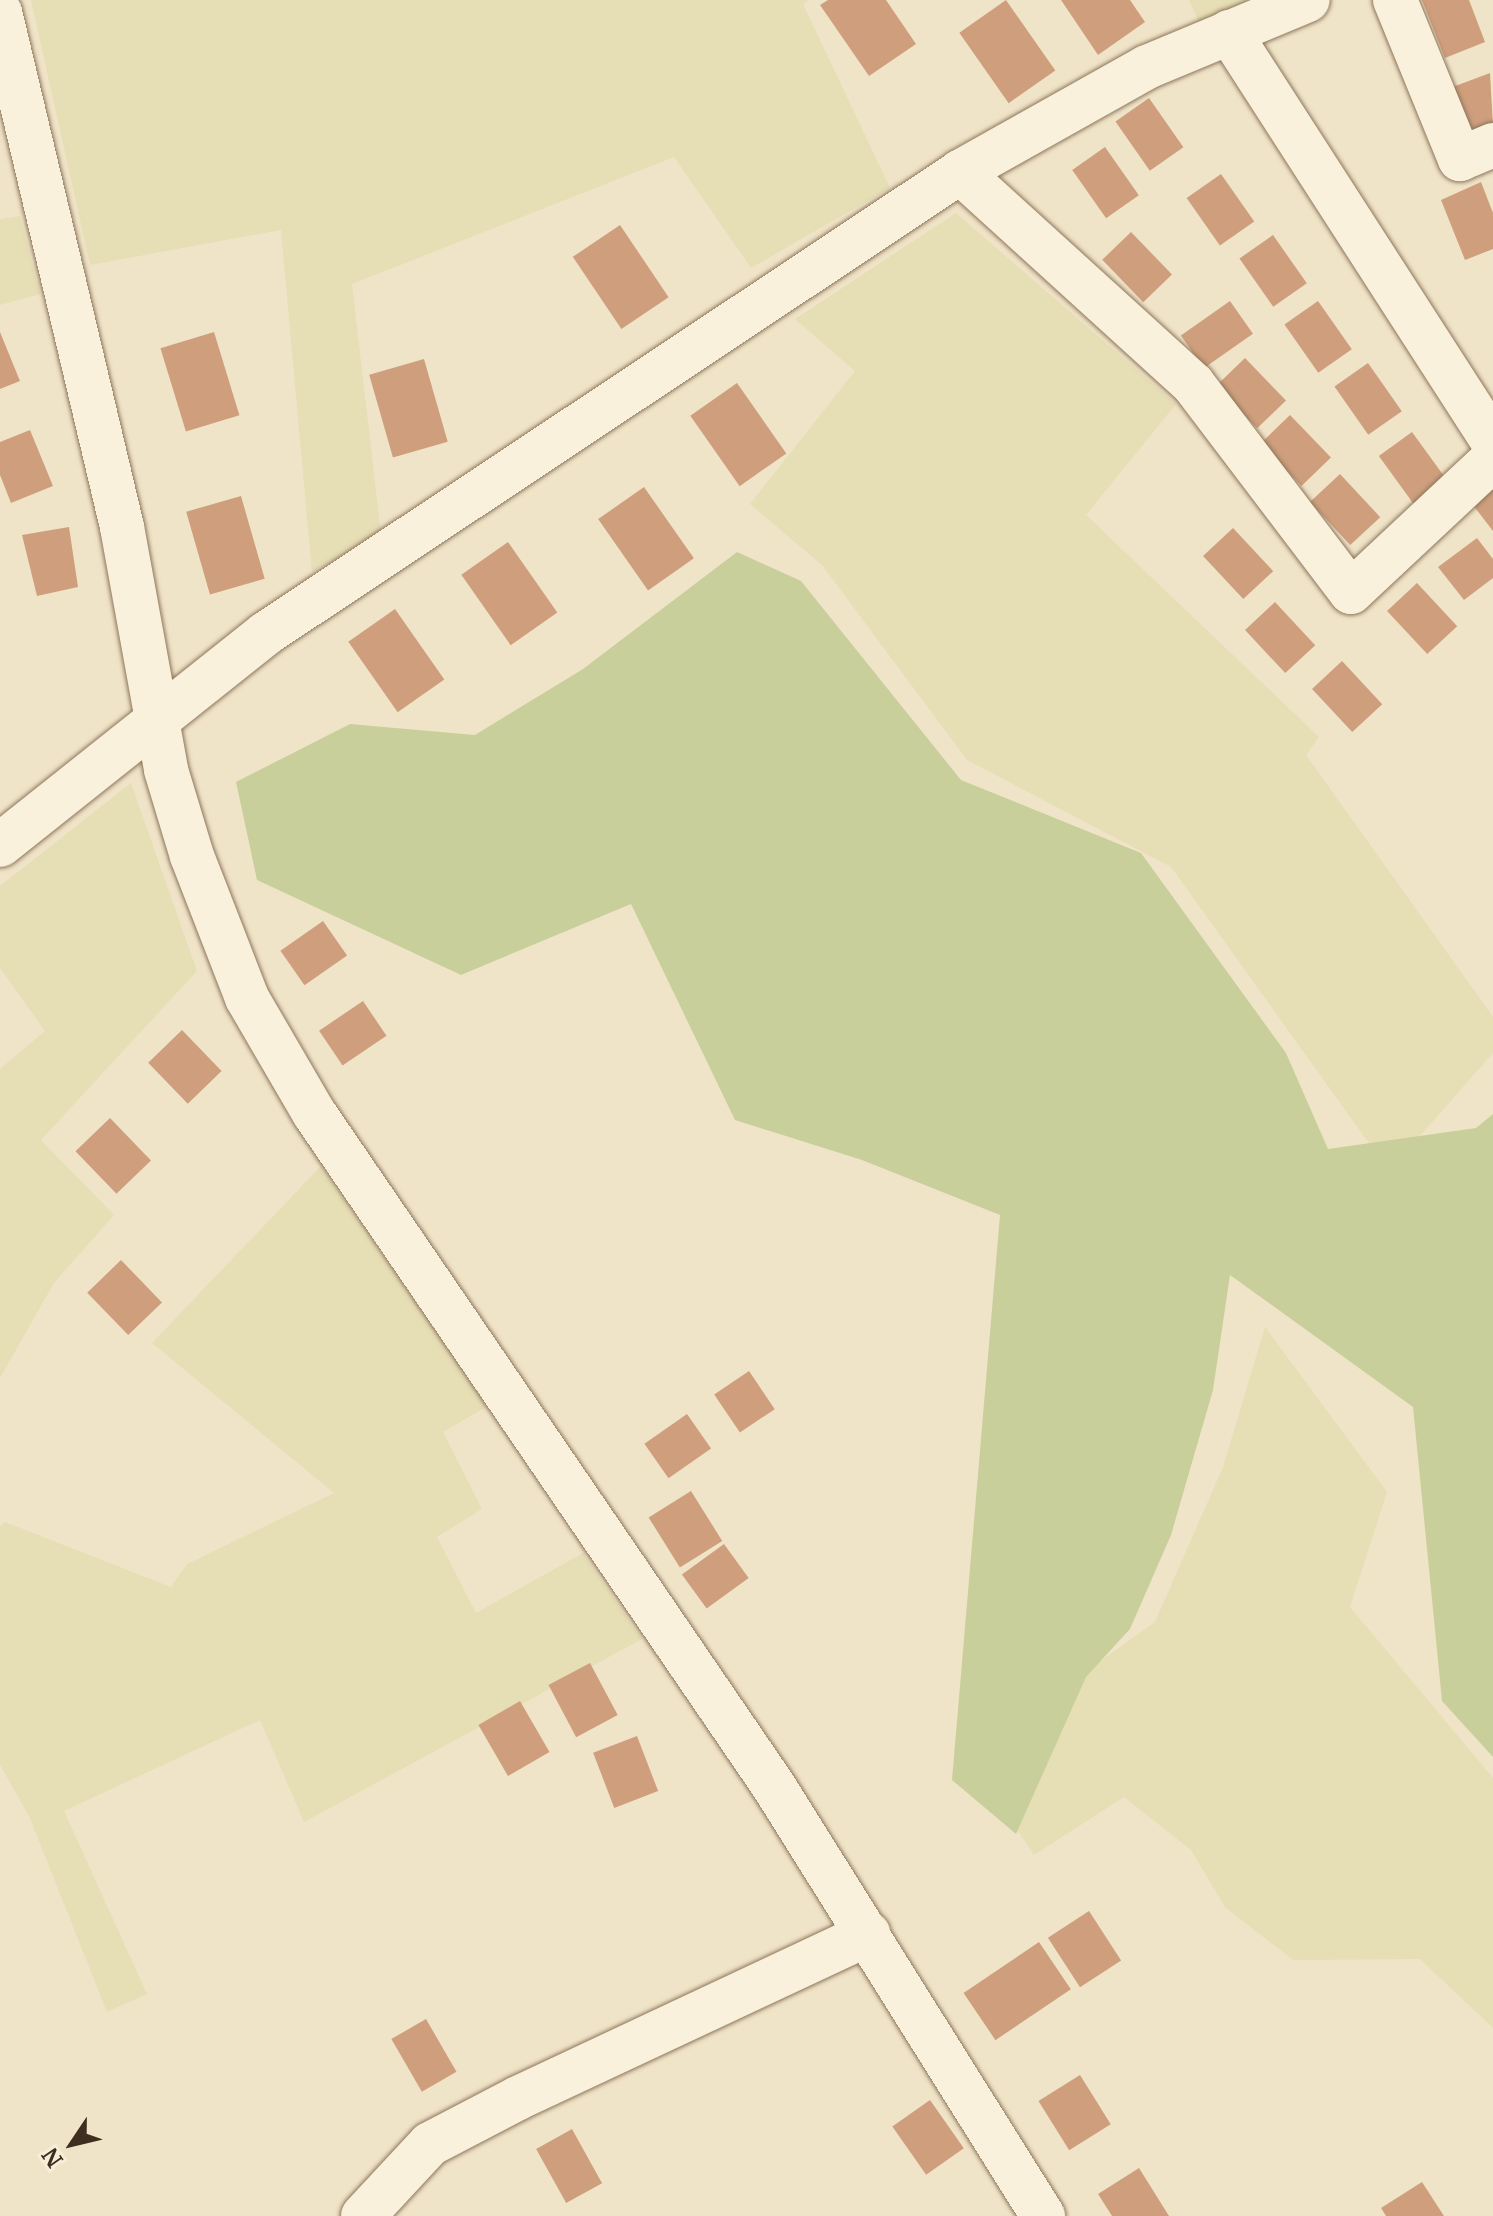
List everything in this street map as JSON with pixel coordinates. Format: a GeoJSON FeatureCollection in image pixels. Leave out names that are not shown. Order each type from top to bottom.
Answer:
{"type":"FeatureCollection","features":[{"type":"Feature","properties":{"kind":"street"},"geometry":{"type":"LineString","coordinates":[[0,845],[159,714],[278,625],[960,172],[1147,67],[1308,0]]}},
{"type":"Feature","properties":{"kind":"street"},"geometry":{"type":"LineString","coordinates":[[1395,0],[1460,159],[1493,145]]}},
{"type":"Feature","properties":{"kind":"street"},"geometry":{"type":"LineString","coordinates":[[0,12],[11,104],[115,497],[159,714],[166,770],[192,856],[254,1011],[314,1113],[868,1934],[1043,2216]]}},
{"type":"Feature","properties":{"kind":"street"},"geometry":{"type":"LineString","coordinates":[[1229,32],[1493,441]]}},
{"type":"Feature","properties":{"kind":"street"},"geometry":{"type":"LineString","coordinates":[[960,172],[1193,384],[1351,592],[1493,459]]}},
{"type":"Feature","properties":{"kind":"street"},"geometry":{"type":"LineString","coordinates":[[363,2216],[430,2144],[518,2098],[868,1934]]}},
{"type":"Feature","properties":{"kind":"shaded area"},"geometry":{"type":"Polygon","coordinates":[[[31,0],[809,0],[803,4],[890,188],[751,268],[674,157],[352,284],[381,534],[312,572],[281,230],[90,265],[31,0]]]}},
{"type":"Feature","properties":{"kind":"shaded area"},"geometry":{"type":"Polygon","coordinates":[[[1189,0],[1255,0],[1199,22],[1189,0]]]}},
{"type":"Feature","properties":{"kind":"shaded area"},"geometry":{"type":"Polygon","coordinates":[[[956,213],[1176,404],[1086,515],[1319,737],[1306,755],[1493,1017],[1493,1053],[1389,1171],[1171,867],[967,760],[822,565],[750,504],[855,371],[795,319],[956,213]]]}},
{"type":"Feature","properties":{"kind":"shaded area"},"geometry":{"type":"Polygon","coordinates":[[[20,216],[40,294],[0,305],[0,219],[20,216]]]}},
{"type":"Feature","properties":{"kind":"shaded area"},"geometry":{"type":"Polygon","coordinates":[[[131,783],[197,971],[41,1140],[114,1215],[54,1283],[0,1378],[0,1069],[45,1031],[0,968],[0,886],[131,783]]]}},
{"type":"Feature","properties":{"kind":"shaded area"},"geometry":{"type":"Polygon","coordinates":[[[321,1166],[488,1406],[443,1432],[482,1509],[437,1537],[476,1613],[583,1553],[642,1639],[304,1822],[260,1720],[64,1811],[147,1994],[107,2012],[29,1816],[0,1765],[0,1527],[5,1522],[171,1587],[187,1564],[334,1493],[152,1343],[321,1166]]]}},
{"type":"Feature","properties":{"kind":"shaded area"},"geometry":{"type":"Polygon","coordinates":[[[1265,1327],[1387,1492],[1350,1607],[1493,1778],[1493,2028],[1420,1959],[1293,1960],[1225,1907],[1191,1850],[1124,1797],[1034,1855],[997,1799],[1035,1708],[1155,1622],[1223,1467],[1265,1327]]]}},
{"type":"Feature","properties":{"kind":"green space"},"geometry":{"type":"Polygon","coordinates":[[[737,552],[801,581],[961,780],[1141,853],[1286,1053],[1328,1149],[1476,1128],[1493,1114],[1493,1757],[1442,1701],[1413,1407],[1230,1275],[1213,1390],[1171,1535],[1130,1629],[1086,1677],[1016,1834],[952,1780],[1000,1215],[862,1160],[735,1120],[631,904],[461,975],[257,880],[236,782],[350,724],[475,735],[583,669],[737,552]]]}},
{"type":"Feature","properties":{"kind":"building"},"geometry":{"type":"Polygon","coordinates":[[[828,0],[886,0],[916,44],[869,76],[820,5],[828,0]]]}},
{"type":"Feature","properties":{"kind":"building"},"geometry":{"type":"Polygon","coordinates":[[[1006,0],[1055,70],[1009,103],[959,33],[1006,0]]]}},
{"type":"Feature","properties":{"kind":"building"},"geometry":{"type":"Polygon","coordinates":[[[1061,0],[1130,0],[1145,22],[1098,55],[1061,0]]]}},
{"type":"Feature","properties":{"kind":"building"},"geometry":{"type":"Polygon","coordinates":[[[1422,0],[1469,0],[1485,42],[1445,58],[1422,0]]]}},
{"type":"Feature","properties":{"kind":"building"},"geometry":{"type":"Polygon","coordinates":[[[1490,73],[1493,126],[1468,136],[1450,88],[1490,73]]]}},
{"type":"Feature","properties":{"kind":"building"},"geometry":{"type":"Polygon","coordinates":[[[1149,98],[1183,147],[1150,171],[1115,122],[1149,98]]]}},
{"type":"Feature","properties":{"kind":"building"},"geometry":{"type":"Polygon","coordinates":[[[1105,147],[1139,195],[1106,218],[1072,170],[1105,147]]]}},
{"type":"Feature","properties":{"kind":"building"},"geometry":{"type":"Polygon","coordinates":[[[1221,174],[1254,222],[1220,246],[1187,198],[1221,174]]]}},
{"type":"Feature","properties":{"kind":"building"},"geometry":{"type":"Polygon","coordinates":[[[1481,182],[1493,213],[1493,249],[1465,260],[1441,200],[1481,182]]]}},
{"type":"Feature","properties":{"kind":"building"},"geometry":{"type":"Polygon","coordinates":[[[620,225],[669,297],[621,329],[573,257],[620,225]]]}},
{"type":"Feature","properties":{"kind":"building"},"geometry":{"type":"Polygon","coordinates":[[[1131,232],[1172,274],[1143,302],[1102,260],[1131,232]]]}},
{"type":"Feature","properties":{"kind":"building"},"geometry":{"type":"Polygon","coordinates":[[[1273,235],[1307,283],[1273,307],[1239,259],[1273,235]]]}},
{"type":"Feature","properties":{"kind":"building"},"geometry":{"type":"Polygon","coordinates":[[[1230,301],[1253,334],[1204,368],[1181,335],[1230,301]]]}},
{"type":"Feature","properties":{"kind":"building"},"geometry":{"type":"Polygon","coordinates":[[[1318,301],[1352,349],[1318,373],[1284,325],[1318,301]]]}},
{"type":"Feature","properties":{"kind":"building"},"geometry":{"type":"Polygon","coordinates":[[[0,332],[20,381],[0,389],[0,332]]]}},
{"type":"Feature","properties":{"kind":"building"},"geometry":{"type":"Polygon","coordinates":[[[214,332],[239,415],[186,432],[160,348],[214,332]]]}},
{"type":"Feature","properties":{"kind":"building"},"geometry":{"type":"Polygon","coordinates":[[[1245,358],[1286,400],[1257,428],[1216,386],[1245,358]]]}},
{"type":"Feature","properties":{"kind":"building"},"geometry":{"type":"Polygon","coordinates":[[[424,359],[448,442],[393,457],[369,375],[424,359]]]}},
{"type":"Feature","properties":{"kind":"building"},"geometry":{"type":"Polygon","coordinates":[[[1368,363],[1402,411],[1368,435],[1334,387],[1368,363]]]}},
{"type":"Feature","properties":{"kind":"building"},"geometry":{"type":"Polygon","coordinates":[[[737,383],[786,453],[740,486],[690,416],[737,383]]]}},
{"type":"Feature","properties":{"kind":"building"},"geometry":{"type":"Polygon","coordinates":[[[1290,415],[1331,457],[1301,486],[1261,443],[1290,415]]]}},
{"type":"Feature","properties":{"kind":"building"},"geometry":{"type":"Polygon","coordinates":[[[30,430],[53,486],[11,503],[0,475],[0,442],[30,430]]]}},
{"type":"Feature","properties":{"kind":"building"},"geometry":{"type":"Polygon","coordinates":[[[1412,432],[1447,480],[1414,504],[1379,456],[1412,432]]]}},
{"type":"Feature","properties":{"kind":"building"},"geometry":{"type":"Polygon","coordinates":[[[1340,474],[1380,517],[1350,545],[1310,502],[1340,474]]]}},
{"type":"Feature","properties":{"kind":"building"},"geometry":{"type":"Polygon","coordinates":[[[1493,481],[1493,531],[1469,500],[1493,481]]]}},
{"type":"Feature","properties":{"kind":"building"},"geometry":{"type":"Polygon","coordinates":[[[644,487],[694,558],[648,590],[598,519],[644,487]]]}},
{"type":"Feature","properties":{"kind":"building"},"geometry":{"type":"Polygon","coordinates":[[[241,496],[265,579],[210,594],[186,512],[241,496]]]}},
{"type":"Feature","properties":{"kind":"building"},"geometry":{"type":"Polygon","coordinates":[[[69,527],[78,587],[37,596],[22,535],[69,527]]]}},
{"type":"Feature","properties":{"kind":"building"},"geometry":{"type":"Polygon","coordinates":[[[1233,528],[1273,571],[1243,599],[1203,556],[1233,528]]]}},
{"type":"Feature","properties":{"kind":"building"},"geometry":{"type":"Polygon","coordinates":[[[1477,538],[1493,559],[1493,578],[1464,600],[1438,567],[1477,538]]]}},
{"type":"Feature","properties":{"kind":"building"},"geometry":{"type":"Polygon","coordinates":[[[508,542],[557,612],[511,645],[461,575],[508,542]]]}},
{"type":"Feature","properties":{"kind":"building"},"geometry":{"type":"Polygon","coordinates":[[[1417,583],[1457,626],[1427,654],[1387,611],[1417,583]]]}},
{"type":"Feature","properties":{"kind":"building"},"geometry":{"type":"Polygon","coordinates":[[[1275,602],[1315,645],[1285,673],[1245,630],[1275,602]]]}},
{"type":"Feature","properties":{"kind":"building"},"geometry":{"type":"Polygon","coordinates":[[[395,609],[444,679],[398,712],[348,642],[395,609]]]}},
{"type":"Feature","properties":{"kind":"building"},"geometry":{"type":"Polygon","coordinates":[[[1342,661],[1382,704],[1352,732],[1312,689],[1342,661]]]}},
{"type":"Feature","properties":{"kind":"building"},"geometry":{"type":"Polygon","coordinates":[[[323,921],[347,955],[304,985],[280,951],[323,921]]]}},
{"type":"Feature","properties":{"kind":"building"},"geometry":{"type":"Polygon","coordinates":[[[363,1001],[386,1036],[343,1065],[319,1031],[363,1001]]]}},
{"type":"Feature","properties":{"kind":"building"},"geometry":{"type":"Polygon","coordinates":[[[182,1030],[222,1071],[188,1104],[148,1063],[182,1030]]]}},
{"type":"Feature","properties":{"kind":"building"},"geometry":{"type":"Polygon","coordinates":[[[110,1118],[151,1160],[116,1194],[75,1151],[110,1118]]]}},
{"type":"Feature","properties":{"kind":"building"},"geometry":{"type":"Polygon","coordinates":[[[121,1260],[162,1302],[128,1335],[87,1293],[121,1260]]]}},
{"type":"Feature","properties":{"kind":"building"},"geometry":{"type":"Polygon","coordinates":[[[749,1371],[775,1409],[740,1433],[714,1394],[749,1371]]]}},
{"type":"Feature","properties":{"kind":"building"},"geometry":{"type":"Polygon","coordinates":[[[687,1414],[711,1448],[668,1478],[644,1444],[687,1414]]]}},
{"type":"Feature","properties":{"kind":"building"},"geometry":{"type":"Polygon","coordinates":[[[691,1491],[722,1541],[680,1568],[649,1517],[691,1491]]]}},
{"type":"Feature","properties":{"kind":"building"},"geometry":{"type":"Polygon","coordinates":[[[724,1544],[749,1578],[707,1609],[682,1575],[724,1544]]]}},
{"type":"Feature","properties":{"kind":"building"},"geometry":{"type":"Polygon","coordinates":[[[590,1663],[618,1715],[576,1737],[549,1685],[590,1663]]]}},
{"type":"Feature","properties":{"kind":"building"},"geometry":{"type":"Polygon","coordinates":[[[520,1701],[550,1752],[508,1776],[478,1725],[520,1701]]]}},
{"type":"Feature","properties":{"kind":"building"},"geometry":{"type":"Polygon","coordinates":[[[637,1736],[658,1791],[614,1808],[593,1753],[637,1736]]]}},
{"type":"Feature","properties":{"kind":"building"},"geometry":{"type":"Polygon","coordinates":[[[1089,1911],[1121,1960],[1080,1987],[1048,1938],[1089,1911]]]}},
{"type":"Feature","properties":{"kind":"building"},"geometry":{"type":"Polygon","coordinates":[[[1039,1942],[1071,1989],[995,2040],[964,1993],[1039,1942]]]}},
{"type":"Feature","properties":{"kind":"building"},"geometry":{"type":"Polygon","coordinates":[[[426,2019],[456,2072],[422,2092],[391,2039],[426,2019]]]}},
{"type":"Feature","properties":{"kind":"building"},"geometry":{"type":"Polygon","coordinates":[[[1080,2075],[1111,2124],[1069,2150],[1038,2101],[1080,2075]]]}},
{"type":"Feature","properties":{"kind":"building"},"geometry":{"type":"Polygon","coordinates":[[[930,2100],[964,2148],[926,2175],[892,2126],[930,2100]]]}},
{"type":"Feature","properties":{"kind":"building"},"geometry":{"type":"Polygon","coordinates":[[[572,2129],[602,2183],[566,2203],[536,2149],[572,2129]]]}},
{"type":"Feature","properties":{"kind":"building"},"geometry":{"type":"Polygon","coordinates":[[[1139,2168],[1169,2216],[1112,2216],[1098,2194],[1139,2168]]]}},
{"type":"Feature","properties":{"kind":"building"},"geometry":{"type":"Polygon","coordinates":[[[1422,2182],[1444,2216],[1386,2216],[1381,2208],[1422,2182]]]}}]}
